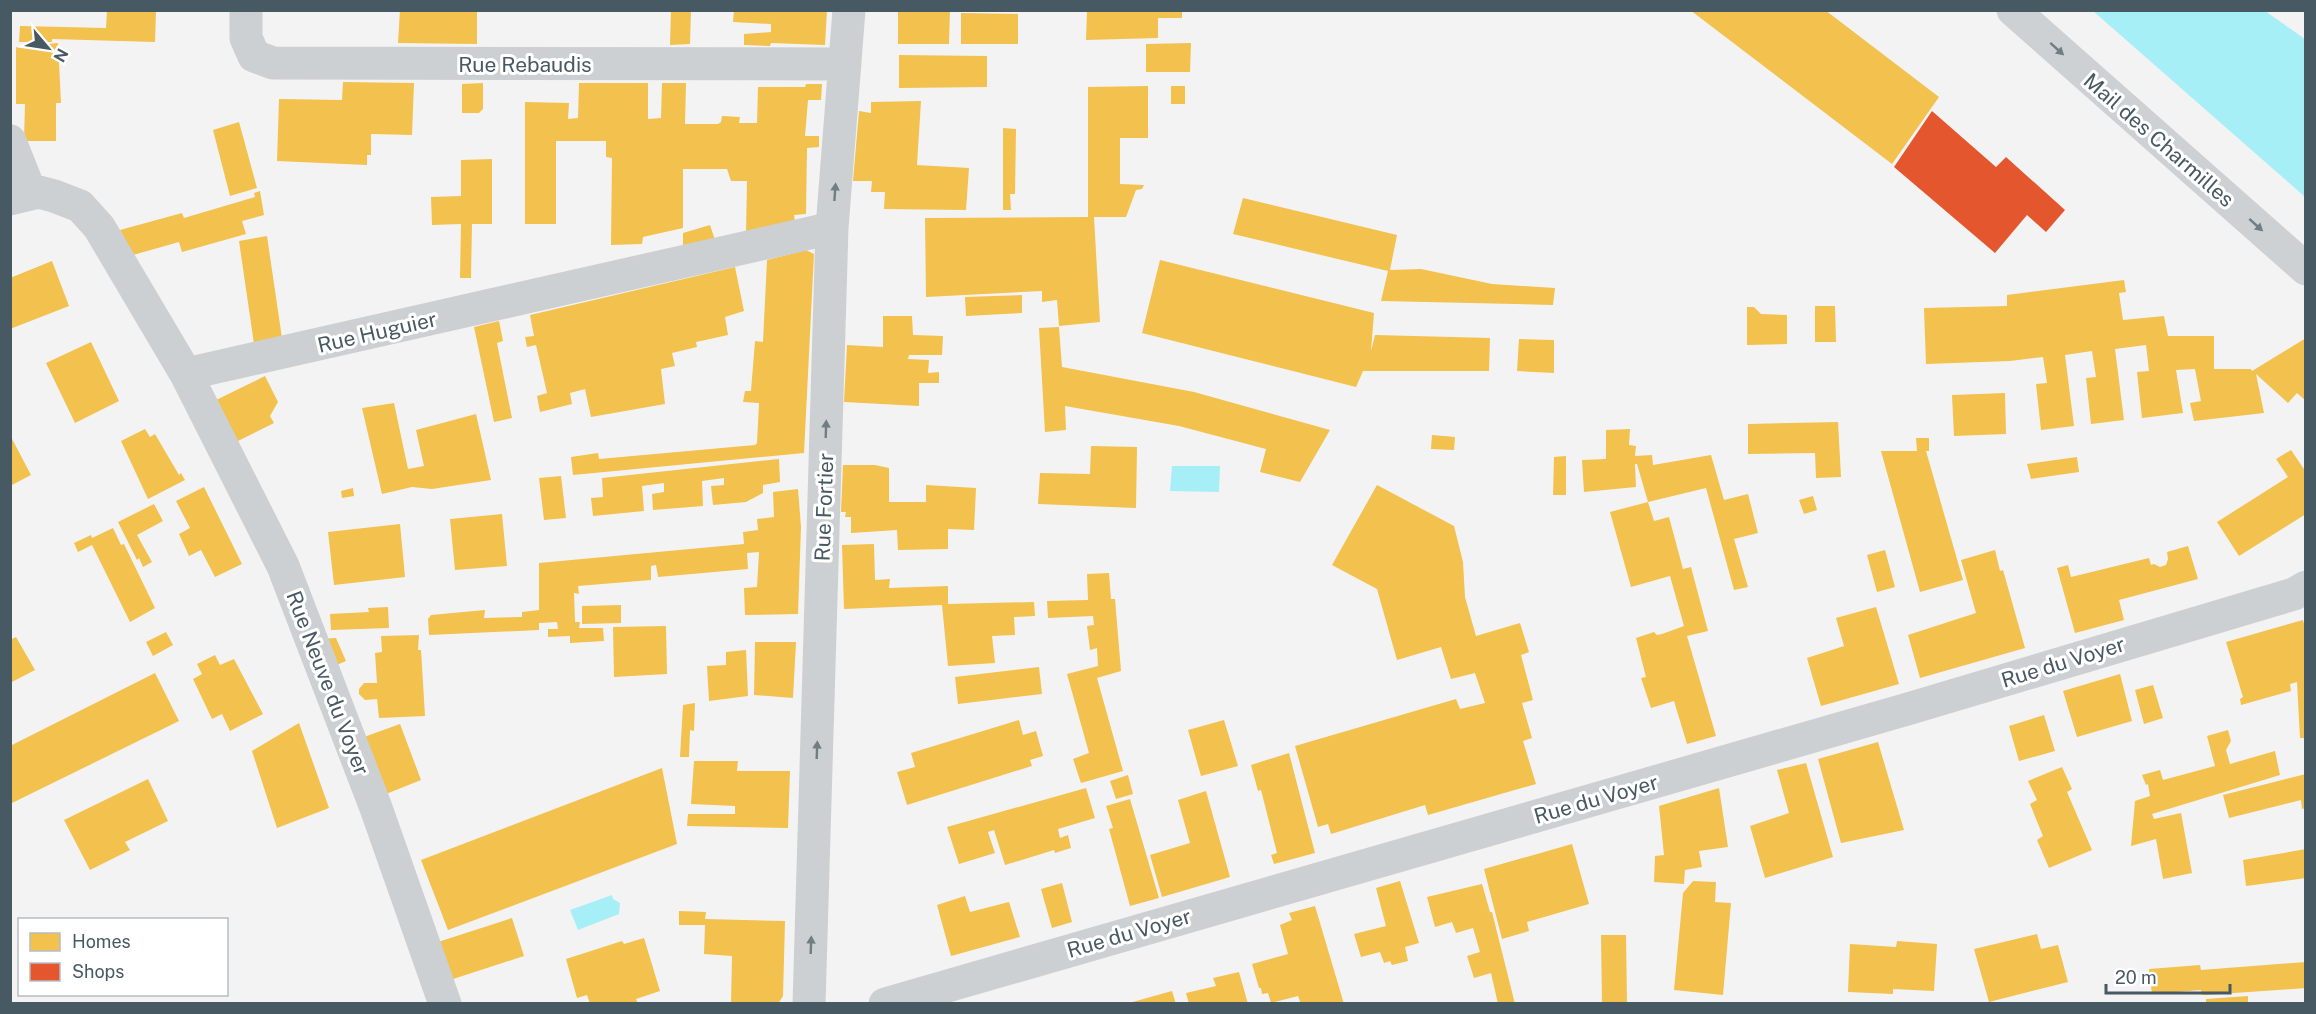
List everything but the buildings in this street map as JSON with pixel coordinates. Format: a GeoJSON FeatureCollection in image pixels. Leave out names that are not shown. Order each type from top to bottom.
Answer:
{"type":"FeatureCollection","features":[{"type":"Feature","properties":{"kind":"main road","name":"Mail des Charmilles"},"geometry":{"type":"LineString","coordinates":[[2013,10],[2306,269]]}},
{"type":"Feature","properties":{"kind":"street","name":"Rue Rebaudis"},"geometry":{"type":"LineString","coordinates":[[246,10],[246,38],[254,56],[273,63],[845,64]]}},
{"type":"Feature","properties":{"kind":"street","name":"Rue Fortier"},"geometry":{"type":"LineString","coordinates":[[809,1004],[832,228],[849,10]]}},
{"type":"Feature","properties":{"kind":"street"},"geometry":{"type":"LineString","coordinates":[[10,141],[21,196],[39,192],[54,196],[80,206],[99,226],[186,374]]}},
{"type":"Feature","properties":{"kind":"street","name":"Rue Huguier"},"geometry":{"type":"LineString","coordinates":[[186,374],[832,228]]}},
{"type":"Feature","properties":{"kind":"street","name":"Rue Neuve du Voyer"},"geometry":{"type":"LineString","coordinates":[[186,374],[283,566],[376,808],[445,1004]]}},
{"type":"Feature","properties":{"kind":"street","name":"Rue du Voyer"},"geometry":{"type":"LineString","coordinates":[[885,1004],[1911,708],[2294,594],[2306,587]]}},
{"type":"Feature","properties":{"kind":"water"},"geometry":{"type":"Polygon","coordinates":[[[2093,11],[2265,11],[2305,39],[2305,197],[2093,11]]]}},
{"type":"Feature","properties":{"kind":"water"},"geometry":{"type":"Polygon","coordinates":[[[1172,466],[1220,466],[1219,492],[1170,491],[1172,466]]]}},
{"type":"Feature","properties":{"kind":"water"},"geometry":{"type":"Polygon","coordinates":[[[612,895],[613,899],[620,903],[619,914],[578,930],[570,910],[612,895]]]}}]}
